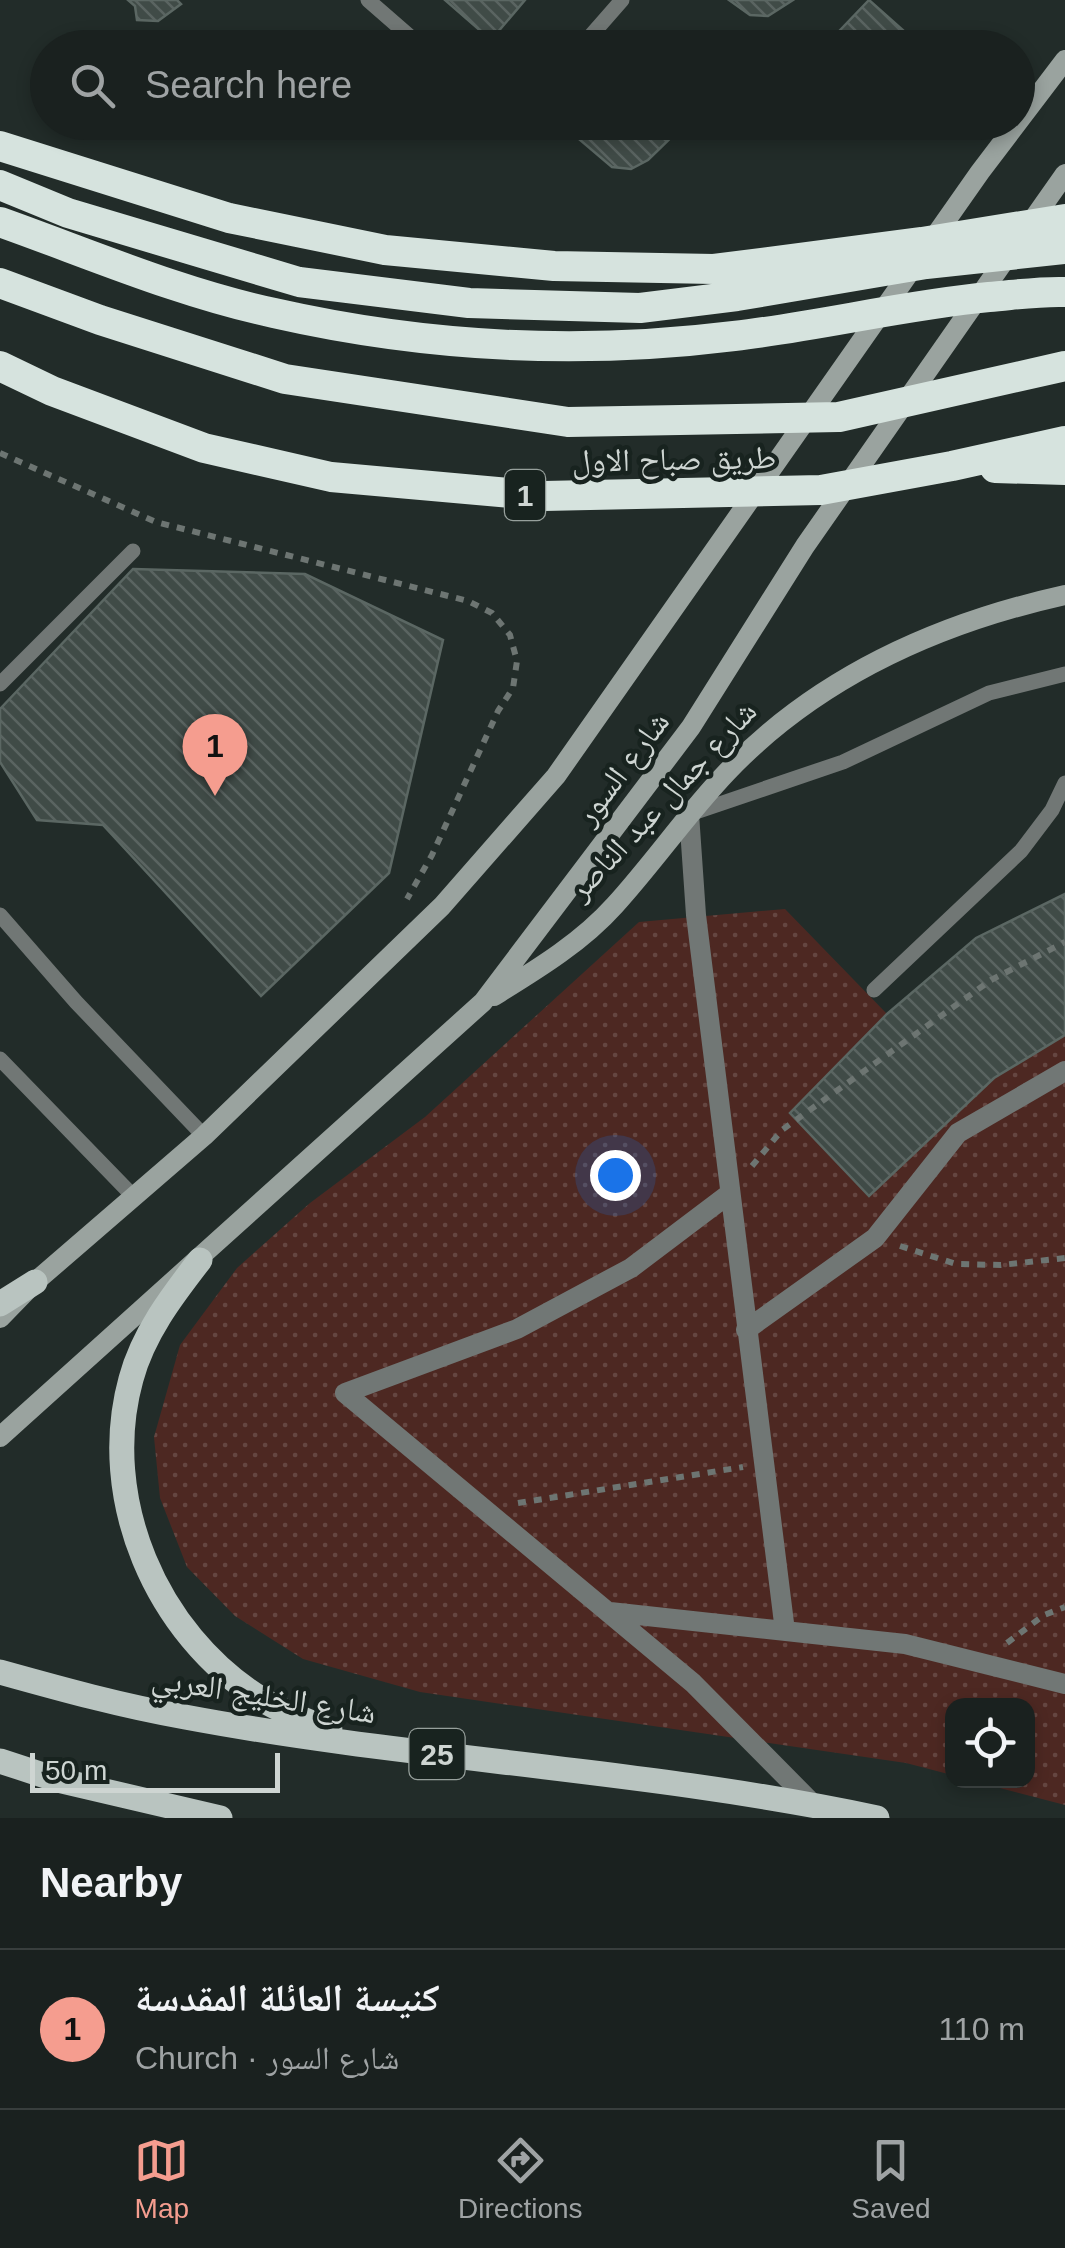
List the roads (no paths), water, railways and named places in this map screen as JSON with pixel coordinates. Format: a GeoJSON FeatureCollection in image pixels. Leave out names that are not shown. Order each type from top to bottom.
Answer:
{"type":"FeatureCollection","features":[{"type":"Feature","properties":{"kind":"highway"},"geometry":{"type":"LineString","coordinates":[[0,146],[230,218],[385,250],[554,266],[714,268],[922,242],[1065,219]]}},
{"type":"Feature","properties":{"kind":"highway"},"geometry":{"type":"LineString","coordinates":[[0,184],[68,213],[300,282],[469,304],[640,308],[926,264],[1065,248]]}},
{"type":"Feature","properties":{"kind":"highway"},"geometry":{"type":"LineString","coordinates":[[0,222],[191,290],[273,313],[456,342],[561,347],[654,344],[735,336],[952,300],[1065,292]]}},
{"type":"Feature","properties":{"kind":"highway","name":"طريق صباح الاول"},"geometry":{"type":"LineString","coordinates":[[0,284],[285,379],[568,422],[839,417],[1065,366]]}},
{"type":"Feature","properties":{"kind":"highway","name":"طريق صباح الاول"},"geometry":{"type":"LineString","coordinates":[[0,366],[204,448],[331,477],[437,489],[544,496],[821,490],[1065,441]]}},
{"type":"Feature","properties":{"kind":"highway"},"geometry":{"type":"LineString","coordinates":[[952,466],[1065,470]]}},
{"type":"Feature","properties":{"kind":"main road","name":"شارع السور"},"geometry":{"type":"LineString","coordinates":[[1035,100],[1065,60]]}},
{"type":"Feature","properties":{"kind":"main road","name":"شارع السور"},"geometry":{"type":"LineString","coordinates":[[0,1318],[35,1282],[204,1136],[442,906],[556,776],[1004,140]]}},
{"type":"Feature","properties":{"kind":"main road","name":"شارع السور"},"geometry":{"type":"LineString","coordinates":[[0,1437],[484,1002],[690,727],[804,546],[1065,174]]}},
{"type":"Feature","properties":{"kind":"main road","name":"شارع جمال عبد الناصر"},"geometry":{"type":"LineString","coordinates":[[484,1002],[553,959],[613,908],[689,814],[768,732],[825,691],[884,657],[947,628],[1012,606],[1065,595]]}},
{"type":"Feature","properties":{"kind":"main road"},"geometry":{"type":"LineString","coordinates":[[200,1260],[148,1336],[128,1388],[123,1474],[126,1501],[141,1552],[166,1603],[218,1666],[282,1712],[372,1746]]}},
{"type":"Feature","properties":{"kind":"main road"},"geometry":{"type":"LineString","coordinates":[[0,1304],[35,1282]]}},
{"type":"Feature","properties":{"kind":"main road","name":"شارع الخليج العربي"},"geometry":{"type":"LineString","coordinates":[[0,1672],[184,1717],[372,1746],[659,1779],[877,1818]]}},
{"type":"Feature","properties":{"kind":"main road"},"geometry":{"type":"LineString","coordinates":[[0,1761],[58,1780],[220,1818]]}},
{"type":"Feature","properties":{"kind":"street"},"geometry":{"type":"LineString","coordinates":[[689,814],[696,915],[784,1631]]}},
{"type":"Feature","properties":{"kind":"street"},"geometry":{"type":"LineString","coordinates":[[746,1330],[875,1238],[958,1134],[1065,1071]]}},
{"type":"Feature","properties":{"kind":"street"},"geometry":{"type":"LineString","coordinates":[[729,1194],[631,1268],[517,1329],[345,1393],[693,1683],[813,1804]]}},
{"type":"Feature","properties":{"kind":"street"},"geometry":{"type":"LineString","coordinates":[[608,1612],[905,1644],[1065,1684]]}},
{"type":"Feature","properties":{"kind":"lane"},"geometry":{"type":"LineString","coordinates":[[368,0],[402,30]]}},
{"type":"Feature","properties":{"kind":"lane"},"geometry":{"type":"LineString","coordinates":[[596,30],[622,0]]}},
{"type":"Feature","properties":{"kind":"lane"},"geometry":{"type":"LineString","coordinates":[[0,684],[133,551]]}},
{"type":"Feature","properties":{"kind":"lane"},"geometry":{"type":"LineString","coordinates":[[689,814],[843,762],[989,693],[1065,674]]}},
{"type":"Feature","properties":{"kind":"lane"},"geometry":{"type":"LineString","coordinates":[[874,990],[1021,851],[1052,810],[1065,783]]}},
{"type":"Feature","properties":{"kind":"lane"},"geometry":{"type":"LineString","coordinates":[[0,914],[76,1002],[204,1136]]}},
{"type":"Feature","properties":{"kind":"lane"},"geometry":{"type":"LineString","coordinates":[[0,1059],[134,1197]]}},
{"type":"Feature","properties":{"kind":"place","name":"كنيسة العائلة المقدسة"},"geometry":{"type":"Point","coordinates":[215,796]}}]}
